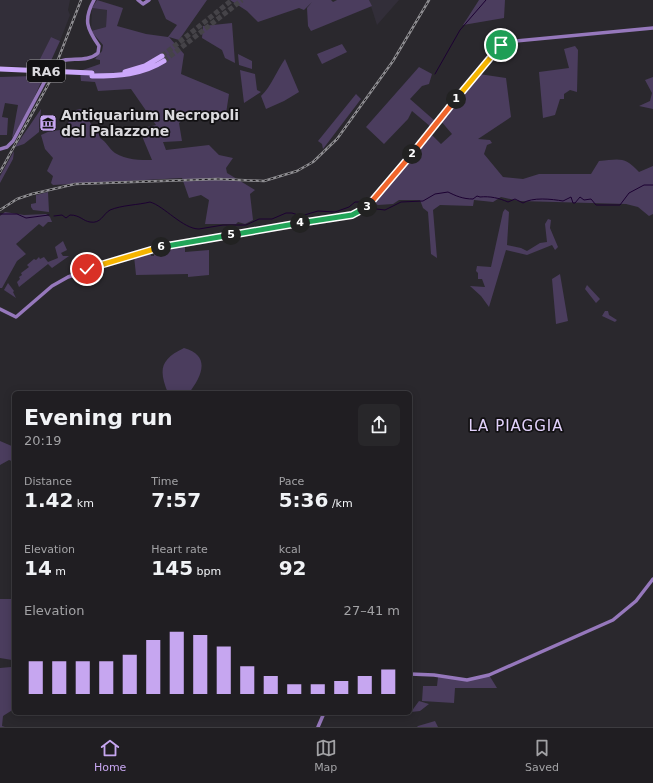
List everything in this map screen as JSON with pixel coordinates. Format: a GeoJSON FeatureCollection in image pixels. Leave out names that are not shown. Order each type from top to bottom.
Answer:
{"type":"FeatureCollection","features":[{"type":"Feature","properties":{"kind":"highway","name":"RA6"},"geometry":{"type":"LineString","coordinates":[[0,70],[92,75],[134,74],[147,70],[163,59]]}},
{"type":"Feature","properties":{"kind":"street"},"geometry":{"type":"LineString","coordinates":[[0,149],[7,147],[13,142],[54,64],[58,61],[86,58],[98,53],[99,46],[88,29],[88,14],[94,0]]}},
{"type":"Feature","properties":{"kind":"street"},"geometry":{"type":"LineString","coordinates":[[138,0],[144,4],[149,0]]}},
{"type":"Feature","properties":{"kind":"street"},"geometry":{"type":"LineString","coordinates":[[0,309],[16,317],[52,286],[70,276],[103,263],[151,249],[352,215],[365,210],[457,97],[505,42],[653,28]]}},
{"type":"Feature","properties":{"kind":"street"},"geometry":{"type":"LineString","coordinates":[[412,674],[438,675],[467,680],[489,674],[613,620],[621,615],[636,601],[653,579]]}},
{"type":"Feature","properties":{"kind":"street"},"geometry":{"type":"LineString","coordinates":[[318,727],[323,715]]}},
{"type":"Feature","properties":{"kind":"shaded area"},"geometry":{"type":"Polygon","coordinates":[[[0,0],[70,0],[68,10],[70,15],[60,41],[51,37],[36,67],[0,66],[0,0]]]}},
{"type":"Feature","properties":{"kind":"shaded area"},"geometry":{"type":"Polygon","coordinates":[[[97,0],[123,8],[117,26],[146,34],[168,37],[177,25],[166,19],[158,0],[207,0],[179,40],[169,37],[184,54],[181,74],[229,94],[225,120],[211,122],[211,119],[187,117],[179,123],[182,141],[163,142],[166,150],[209,145],[219,155],[233,158],[226,168],[227,173],[255,190],[250,194],[253,220],[245,224],[238,222],[236,224],[205,224],[209,200],[201,195],[189,198],[182,178],[53,185],[51,183],[53,176],[47,171],[53,158],[45,149],[41,135],[50,131],[61,130],[62,128],[68,126],[69,117],[72,111],[80,109],[92,111],[90,123],[97,128],[100,138],[115,153],[138,160],[152,160],[139,129],[156,125],[131,89],[98,91],[95,82],[81,81],[80,71],[100,64],[100,60],[95,59],[102,51],[103,45],[91,31],[106,27],[107,10],[92,8],[97,0]]]}},
{"type":"Feature","properties":{"kind":"shaded area"},"geometry":{"type":"Polygon","coordinates":[[[230,0],[331,0],[333,2],[337,0],[369,0],[372,6],[311,31],[308,26],[307,8],[312,2],[304,10],[299,8],[258,22],[247,11],[230,0]]]}},
{"type":"Feature","properties":{"kind":"shaded area"},"geometry":{"type":"Polygon","coordinates":[[[369,0],[399,0],[377,25],[369,0]]]}},
{"type":"Feature","properties":{"kind":"shaded area"},"geometry":{"type":"Polygon","coordinates":[[[479,0],[505,0],[504,18],[463,25],[479,0]]]}},
{"type":"Feature","properties":{"kind":"shaded area"},"geometry":{"type":"Polygon","coordinates":[[[92,8],[107,10],[106,27],[91,31],[92,8]]]}},
{"type":"Feature","properties":{"kind":"shaded area"},"geometry":{"type":"Polygon","coordinates":[[[232,23],[235,63],[225,58],[222,50],[202,38],[203,26],[232,23]]]}},
{"type":"Feature","properties":{"kind":"shaded area"},"geometry":{"type":"Polygon","coordinates":[[[51,37],[60,41],[27,113],[12,138],[18,105],[5,103],[2,117],[8,118],[7,135],[0,135],[0,77],[34,76],[36,67],[51,37]]]}},
{"type":"Feature","properties":{"kind":"shaded area"},"geometry":{"type":"Polygon","coordinates":[[[342,44],[347,52],[322,64],[317,54],[342,44]]]}},
{"type":"Feature","properties":{"kind":"shaded area"},"geometry":{"type":"Polygon","coordinates":[[[575,46],[578,50],[577,92],[570,90],[564,94],[564,99],[560,99],[555,115],[543,118],[539,72],[569,68],[564,49],[575,46]]]}},
{"type":"Feature","properties":{"kind":"shaded area"},"geometry":{"type":"Polygon","coordinates":[[[238,54],[252,61],[252,69],[239,65],[238,54]]]}},
{"type":"Feature","properties":{"kind":"shaded area"},"geometry":{"type":"Polygon","coordinates":[[[285,59],[299,92],[266,109],[261,96],[268,88],[285,59]]]}},
{"type":"Feature","properties":{"kind":"shaded area"},"geometry":{"type":"Polygon","coordinates":[[[419,67],[432,74],[429,84],[422,86],[410,99],[435,121],[431,127],[412,111],[408,119],[384,144],[366,127],[419,67]]]}},
{"type":"Feature","properties":{"kind":"shaded area"},"geometry":{"type":"Polygon","coordinates":[[[240,70],[255,74],[257,90],[261,92],[244,103],[240,70]]]}},
{"type":"Feature","properties":{"kind":"shaded area"},"geometry":{"type":"Polygon","coordinates":[[[479,74],[506,78],[511,117],[478,139],[490,140],[492,143],[487,145],[484,154],[503,177],[523,179],[539,174],[591,174],[599,161],[617,159],[630,163],[639,172],[653,166],[653,214],[649,216],[638,207],[626,204],[520,201],[501,197],[493,202],[474,200],[473,206],[440,205],[433,210],[437,258],[431,254],[428,212],[423,208],[420,200],[399,200],[393,204],[378,205],[372,202],[430,133],[441,144],[452,134],[440,120],[471,81],[479,74]]]}},
{"type":"Feature","properties":{"kind":"shaded area"},"geometry":{"type":"Polygon","coordinates":[[[653,77],[653,109],[639,106],[650,101],[652,93],[645,80],[653,77]]]}},
{"type":"Feature","properties":{"kind":"shaded area"},"geometry":{"type":"Polygon","coordinates":[[[356,94],[361,99],[323,149],[322,144],[318,141],[356,94]]]}},
{"type":"Feature","properties":{"kind":"shaded area"},"geometry":{"type":"Polygon","coordinates":[[[41,109],[39,132],[24,144],[15,147],[41,109]]]}},
{"type":"Feature","properties":{"kind":"shaded area"},"geometry":{"type":"Polygon","coordinates":[[[14,151],[13,159],[0,183],[0,176],[14,151]]]}},
{"type":"Feature","properties":{"kind":"shaded area"},"geometry":{"type":"Polygon","coordinates":[[[48,192],[49,212],[33,210],[31,204],[36,203],[36,195],[48,192]]]}},
{"type":"Feature","properties":{"kind":"shaded area"},"geometry":{"type":"Polygon","coordinates":[[[505,209],[509,212],[507,245],[527,251],[540,243],[547,242],[545,224],[548,219],[551,220],[550,228],[558,247],[555,250],[552,245],[527,255],[506,250],[489,307],[481,296],[470,286],[485,287],[482,279],[478,279],[478,273],[476,271],[477,266],[491,267],[503,212],[505,209]]]}},
{"type":"Feature","properties":{"kind":"shaded area"},"geometry":{"type":"Polygon","coordinates":[[[5,212],[24,215],[46,214],[50,217],[52,222],[48,222],[43,227],[39,224],[16,244],[26,254],[17,261],[2,288],[0,288],[0,216],[5,212]]]}},
{"type":"Feature","properties":{"kind":"shaded area"},"geometry":{"type":"Polygon","coordinates":[[[63,241],[67,250],[61,253],[63,256],[69,256],[52,268],[48,264],[19,287],[17,282],[20,279],[19,277],[22,275],[21,273],[29,267],[27,265],[39,257],[40,259],[44,257],[48,262],[58,258],[55,247],[63,241]]]}},
{"type":"Feature","properties":{"kind":"shaded area"},"geometry":{"type":"Polygon","coordinates":[[[185,246],[185,252],[209,250],[209,275],[188,277],[188,274],[136,275],[134,256],[150,252],[151,256],[154,256],[154,252],[185,246]]]}},
{"type":"Feature","properties":{"kind":"shaded area"},"geometry":{"type":"Polygon","coordinates":[[[560,274],[568,321],[556,324],[552,279],[560,274]]]}},
{"type":"Feature","properties":{"kind":"shaded area"},"geometry":{"type":"Polygon","coordinates":[[[8,283],[14,291],[13,292],[16,298],[4,290],[8,283]]]}},
{"type":"Feature","properties":{"kind":"shaded area"},"geometry":{"type":"Polygon","coordinates":[[[587,285],[600,299],[596,303],[585,289],[587,285]]]}},
{"type":"Feature","properties":{"kind":"shaded area"},"geometry":{"type":"Polygon","coordinates":[[[605,311],[608,311],[609,315],[617,320],[615,322],[602,316],[605,311]]]}},
{"type":"Feature","properties":{"kind":"shaded area"},"geometry":{"type":"Polygon","coordinates":[[[184,348],[198,356],[201,362],[202,368],[200,374],[190,391],[167,391],[165,385],[163,377],[164,366],[170,356],[184,348]]]}},
{"type":"Feature","properties":{"kind":"shaded area"},"geometry":{"type":"Polygon","coordinates":[[[0,441],[12,446],[12,461],[9,460],[0,465],[0,441]]]}},
{"type":"Feature","properties":{"kind":"shaded area"},"geometry":{"type":"Polygon","coordinates":[[[0,599],[12,599],[12,660],[0,658],[0,599]]]}},
{"type":"Feature","properties":{"kind":"shaded area"},"geometry":{"type":"Polygon","coordinates":[[[12,660],[12,710],[3,716],[2,726],[5,727],[0,727],[0,668],[11,667],[12,660]]]}},
{"type":"Feature","properties":{"kind":"shaded area"},"geometry":{"type":"Polygon","coordinates":[[[489,675],[497,688],[455,688],[454,703],[422,701],[423,686],[437,686],[438,677],[467,680],[489,675]]]}},
{"type":"Feature","properties":{"kind":"shaded area"},"geometry":{"type":"Polygon","coordinates":[[[419,701],[429,704],[420,711],[412,712],[419,701]]]}},
{"type":"Feature","properties":{"kind":"shaded area"},"geometry":{"type":"Polygon","coordinates":[[[435,721],[438,727],[417,727],[418,726],[435,721]]]}},
{"type":"Feature","properties":{"kind":"waterway"},"geometry":{"type":"LineString","coordinates":[[435,74],[460,30],[486,0]]}},
{"type":"Feature","properties":{"kind":"waterway"},"geometry":{"type":"LineString","coordinates":[[368,208],[385,210],[401,202],[423,201],[435,194],[448,192],[466,198],[473,199],[477,196],[491,197],[508,202],[515,199],[523,203],[537,199],[563,201],[571,197],[573,203],[575,203],[580,197],[584,200],[591,199],[596,205],[620,205],[629,193],[644,185],[653,185]]}},
{"type":"Feature","properties":{"kind":"waterway"},"geometry":{"type":"LineString","coordinates":[[54,216],[62,215],[66,218],[73,215],[88,221],[97,222],[110,210],[150,202],[180,222],[199,229],[223,225],[246,225],[259,219],[272,219],[286,213],[301,216],[318,211],[335,212],[349,207],[355,202],[361,202],[366,206]]}},
{"type":"Feature","properties":{"kind":"waterway"},"geometry":{"type":"LineString","coordinates":[[0,214],[17,214],[26,218],[49,215]]}},
{"type":"Feature","properties":{"kind":"tunnel"},"geometry":{"type":"LineString","coordinates":[[162,56],[232,0]]}},
{"type":"Feature","properties":{"kind":"tunnel"},"geometry":{"type":"LineString","coordinates":[[164,61],[242,0]]}},
{"type":"Feature","properties":{"kind":"railway"},"geometry":{"type":"LineString","coordinates":[[0,172],[49,83],[81,0]]}},
{"type":"Feature","properties":{"kind":"railway"},"geometry":{"type":"LineString","coordinates":[[0,210],[17,199],[75,184],[218,179],[264,181],[297,171],[313,162],[337,139],[393,61],[429,0]]}},
{"type":"Feature","properties":{"kind":"place","name":"Antiquarium Necropoli del Palazzone"},"geometry":{"type":"Point","coordinates":[48,123]}},
{"type":"Feature","properties":{"kind":"district","name":"LA PIAGGIA"},"geometry":{"type":"Point","coordinates":[516,426]}},
{"type":"Feature","properties":{"kind":"route"},"geometry":{"type":"LineString","coordinates":[[87,269],[156,248],[352,215],[365,210],[501,45]]}}]}
